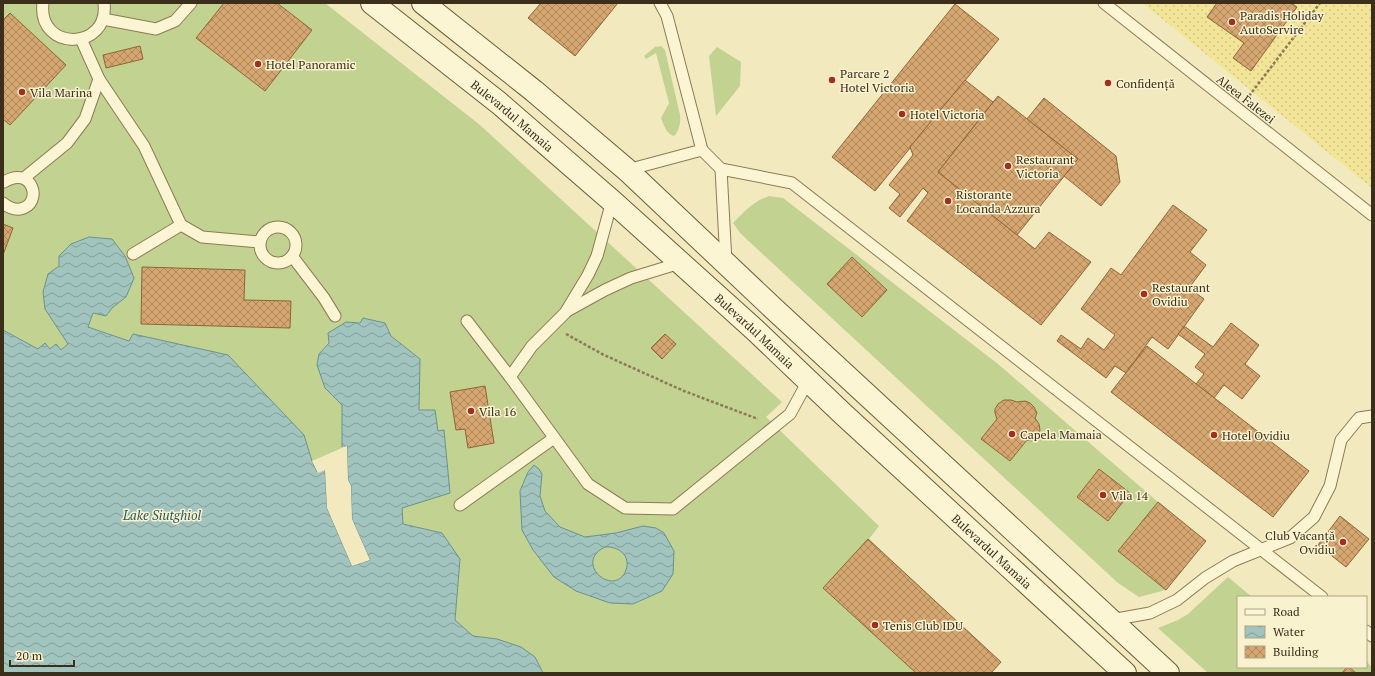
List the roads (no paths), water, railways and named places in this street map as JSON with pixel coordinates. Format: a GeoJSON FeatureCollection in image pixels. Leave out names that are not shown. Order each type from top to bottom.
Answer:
{"type":"FeatureCollection","features":[{"type":"Feature","properties":{"kind":"main road","name":"Bulevardul Mamaia"},"geometry":{"type":"LineString","coordinates":[[372,3],[499,103],[612,201],[755,330],[849,420],[1125,673]]}},
{"type":"Feature","properties":{"kind":"main road"},"geometry":{"type":"LineString","coordinates":[[423,3],[534,91],[627,170],[1168,673]]}},
{"type":"Feature","properties":{"kind":"lane"},"geometry":{"type":"LineString","coordinates":[[43,3],[43,14],[46,24],[52,32],[61,38],[71,40],[81,39],[90,35],[98,28],[103,19],[104,3]]}},
{"type":"Feature","properties":{"kind":"lane"},"geometry":{"type":"LineString","coordinates":[[103,19],[156,29],[175,20],[191,3]]}},
{"type":"Feature","properties":{"kind":"lane"},"geometry":{"type":"LineString","coordinates":[[660,3],[667,16],[702,150],[721,169],[792,183],[1321,596]]}},
{"type":"Feature","properties":{"kind":"lane","name":"Aleea Falezei"},"geometry":{"type":"LineString","coordinates":[[1104,3],[1372,215]]}},
{"type":"Feature","properties":{"kind":"lane"},"geometry":{"type":"LineString","coordinates":[[81,39],[99,79],[144,146],[181,225],[202,237],[260,242]]}},
{"type":"Feature","properties":{"kind":"lane"},"geometry":{"type":"LineString","coordinates":[[24,178],[67,143],[85,119],[99,79]]}},
{"type":"Feature","properties":{"kind":"lane"},"geometry":{"type":"LineString","coordinates":[[627,170],[702,150]]}},
{"type":"Feature","properties":{"kind":"lane"},"geometry":{"type":"LineString","coordinates":[[721,169],[726,263]]}},
{"type":"Feature","properties":{"kind":"lane"},"geometry":{"type":"LineString","coordinates":[[3,180],[14,177],[24,178],[33,191],[31,202],[28,206],[17,210],[7,207],[3,202]]}},
{"type":"Feature","properties":{"kind":"lane"},"geometry":{"type":"LineString","coordinates":[[510,378],[532,346],[565,312],[588,275],[597,256],[612,201]]}},
{"type":"Feature","properties":{"kind":"lane"},"geometry":{"type":"LineString","coordinates":[[133,254],[181,225]]}},
{"type":"Feature","properties":{"kind":"lane"},"geometry":{"type":"LineString","coordinates":[[276,226],[282,227],[292,234],[296,245],[292,256],[288,260],[282,262],[276,263],[270,261],[262,253],[260,248],[260,242],[266,231],[276,226]]}},
{"type":"Feature","properties":{"kind":"lane"},"geometry":{"type":"LineString","coordinates":[[292,256],[324,298],[335,316]]}},
{"type":"Feature","properties":{"kind":"lane"},"geometry":{"type":"LineString","coordinates":[[565,312],[605,290],[631,278],[680,263]]}},
{"type":"Feature","properties":{"kind":"lane"},"geometry":{"type":"LineString","coordinates":[[467,321],[588,484],[625,508],[672,509],[790,414],[808,381]]}},
{"type":"Feature","properties":{"kind":"lane"},"geometry":{"type":"LineString","coordinates":[[1110,620],[1150,613],[1157,610],[1177,600],[1205,578],[1233,561],[1290,538],[1314,517],[1330,486],[1341,440],[1359,418],[1372,416]]}},
{"type":"Feature","properties":{"kind":"lane"},"geometry":{"type":"LineString","coordinates":[[460,505],[554,438]]}},
{"type":"Feature","properties":{"kind":"water","name":"Lake Siutghiol"},"geometry":{"type":"Polygon","coordinates":[[[89,237],[112,239],[125,256],[134,278],[126,297],[112,308],[106,316],[93,313],[88,327],[129,341],[133,334],[228,355],[304,435],[317,472],[325,469],[327,508],[352,566],[370,560],[352,519],[351,486],[348,480],[347,446],[342,448],[342,405],[325,388],[317,365],[319,354],[329,343],[328,333],[346,322],[360,323],[363,318],[385,323],[391,336],[420,359],[419,410],[435,410],[438,431],[444,430],[450,493],[402,508],[403,524],[442,533],[460,559],[455,620],[473,636],[497,639],[521,647],[535,657],[543,673],[3,673],[3,330],[38,349],[45,343],[50,349],[56,344],[61,350],[68,344],[45,309],[43,292],[48,274],[59,266],[59,256],[71,244],[89,237]]]}},
{"type":"Feature","properties":{"kind":"water"},"geometry":{"type":"Polygon","coordinates":[[[534,465],[542,474],[540,496],[545,511],[560,527],[585,537],[616,533],[643,526],[656,528],[664,533],[674,551],[673,574],[662,591],[633,604],[610,603],[576,591],[554,577],[533,550],[522,530],[520,491],[528,472],[534,465]],[[605,547],[596,554],[593,561],[594,569],[599,575],[606,580],[613,581],[621,578],[626,570],[627,560],[622,552],[610,547],[605,547]]]}},
{"type":"Feature","properties":{"kind":"place","name":"Paradis Holiday AutoServire"},"geometry":{"type":"Point","coordinates":[1232,22]}},
{"type":"Feature","properties":{"kind":"place","name":"Hotel Panoramic"},"geometry":{"type":"Point","coordinates":[258,64]}},
{"type":"Feature","properties":{"kind":"place","name":"Parcare 2 Hotel Victoria"},"geometry":{"type":"Point","coordinates":[832,80]}},
{"type":"Feature","properties":{"kind":"place","name":"Confidență"},"geometry":{"type":"Point","coordinates":[1108,83]}},
{"type":"Feature","properties":{"kind":"place","name":"Vila Marina"},"geometry":{"type":"Point","coordinates":[22,92]}},
{"type":"Feature","properties":{"kind":"place","name":"Hotel Victoria"},"geometry":{"type":"Point","coordinates":[902,114]}},
{"type":"Feature","properties":{"kind":"place","name":"Restaurant Victoria"},"geometry":{"type":"Point","coordinates":[1008,166]}},
{"type":"Feature","properties":{"kind":"place","name":"Ristorante Locanda Azzura"},"geometry":{"type":"Point","coordinates":[948,201]}},
{"type":"Feature","properties":{"kind":"place","name":"Restaurant Ovidiu"},"geometry":{"type":"Point","coordinates":[1144,294]}},
{"type":"Feature","properties":{"kind":"place","name":"Vila 16"},"geometry":{"type":"Point","coordinates":[471,411]}},
{"type":"Feature","properties":{"kind":"place","name":"Capela Mamaia"},"geometry":{"type":"Point","coordinates":[1012,434]}},
{"type":"Feature","properties":{"kind":"place","name":"Hotel Ovidiu"},"geometry":{"type":"Point","coordinates":[1214,435]}},
{"type":"Feature","properties":{"kind":"place","name":"Vila 14"},"geometry":{"type":"Point","coordinates":[1103,495]}},
{"type":"Feature","properties":{"kind":"place","name":"Club Vacanță Ovidiu"},"geometry":{"type":"Point","coordinates":[1343,542]}},
{"type":"Feature","properties":{"kind":"place","name":"Tenis Club IDU"},"geometry":{"type":"Point","coordinates":[875,625]}}]}
